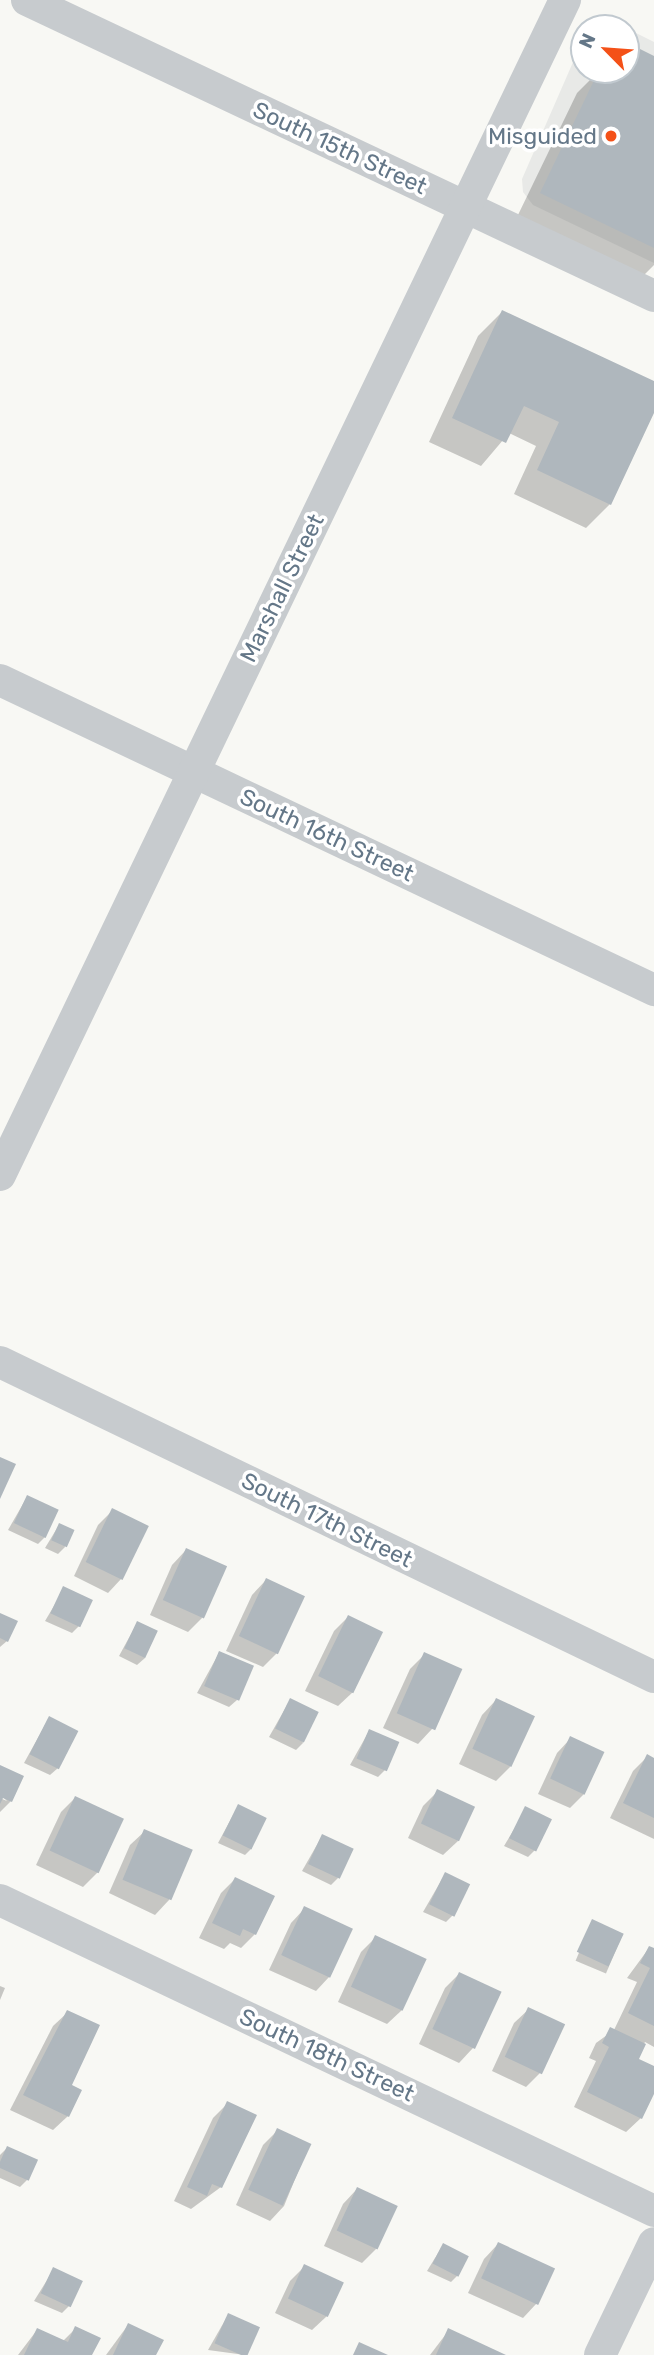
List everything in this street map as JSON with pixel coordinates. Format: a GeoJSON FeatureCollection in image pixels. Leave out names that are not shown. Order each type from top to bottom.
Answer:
{"type":"FeatureCollection","features":[{"type":"Feature","properties":{"kind":"street","name":"South 15th Street"},"geometry":{"type":"LineString","coordinates":[[27,0],[654,296]]}},
{"type":"Feature","properties":{"kind":"street","name":"Marshall Street"},"geometry":{"type":"LineString","coordinates":[[0,1175],[565,0]]}},
{"type":"Feature","properties":{"kind":"street","name":"South 16th Street"},"geometry":{"type":"LineString","coordinates":[[0,680],[654,990]]}},
{"type":"Feature","properties":{"kind":"street","name":"South 17th Street"},"geometry":{"type":"LineString","coordinates":[[0,1362],[654,1677]]}},
{"type":"Feature","properties":{"kind":"street","name":"South 18th Street"},"geometry":{"type":"LineString","coordinates":[[0,1900],[654,2211]]}},
{"type":"Feature","properties":{"kind":"street"},"geometry":{"type":"LineString","coordinates":[[600,2355],[654,2243]]}},
{"type":"Feature","properties":{"kind":"shaded area","name":"Misguided"},"geometry":{"type":"Polygon","coordinates":[[[640,35],[654,42],[654,263],[533,205],[523,192],[522,179],[570,69],[570,84],[640,84],[640,35]]]}},
{"type":"Feature","properties":{"kind":"building","name":"Misguided"},"geometry":{"type":"Polygon","coordinates":[[[640,49],[654,56],[654,248],[540,193],[592,84],[640,84],[640,49]]]}},
{"type":"Feature","properties":{"kind":"building"},"geometry":{"type":"Polygon","coordinates":[[[502,310],[654,381],[654,413],[611,505],[537,470],[559,422],[524,406],[506,443],[452,418],[502,310]]]}},
{"type":"Feature","properties":{"kind":"building"},"geometry":{"type":"Polygon","coordinates":[[[0,1457],[16,1464],[0,1499],[0,1457]]]}},
{"type":"Feature","properties":{"kind":"building"},"geometry":{"type":"Polygon","coordinates":[[[27,1495],[59,1510],[46,1538],[14,1523],[27,1495]]]}},
{"type":"Feature","properties":{"kind":"building"},"geometry":{"type":"Polygon","coordinates":[[[112,1508],[149,1526],[123,1580],[86,1562],[112,1508]]]}},
{"type":"Feature","properties":{"kind":"building"},"geometry":{"type":"Polygon","coordinates":[[[59,1523],[75,1530],[67,1547],[51,1540],[59,1523]]]}},
{"type":"Feature","properties":{"kind":"building"},"geometry":{"type":"Polygon","coordinates":[[[186,1548],[227,1566],[204,1618],[163,1600],[186,1548]]]}},
{"type":"Feature","properties":{"kind":"building"},"geometry":{"type":"Polygon","coordinates":[[[266,1578],[305,1596],[278,1654],[239,1636],[266,1578]]]}},
{"type":"Feature","properties":{"kind":"building"},"geometry":{"type":"Polygon","coordinates":[[[63,1586],[93,1600],[80,1627],[50,1613],[63,1586]]]}},
{"type":"Feature","properties":{"kind":"building"},"geometry":{"type":"Polygon","coordinates":[[[0,1613],[18,1621],[8,1642],[0,1638],[0,1613]]]}},
{"type":"Feature","properties":{"kind":"building"},"geometry":{"type":"Polygon","coordinates":[[[348,1615],[383,1632],[353,1693],[318,1676],[348,1615]]]}},
{"type":"Feature","properties":{"kind":"building"},"geometry":{"type":"Polygon","coordinates":[[[137,1621],[158,1631],[145,1658],[124,1648],[137,1621]]]}},
{"type":"Feature","properties":{"kind":"building"},"geometry":{"type":"Polygon","coordinates":[[[219,1651],[254,1666],[239,1701],[204,1686],[219,1651]]]}},
{"type":"Feature","properties":{"kind":"building"},"geometry":{"type":"Polygon","coordinates":[[[424,1652],[462,1669],[435,1730],[397,1713],[424,1652]]]}},
{"type":"Feature","properties":{"kind":"building"},"geometry":{"type":"Polygon","coordinates":[[[290,1698],[319,1712],[304,1743],[275,1729],[290,1698]]]}},
{"type":"Feature","properties":{"kind":"building"},"geometry":{"type":"Polygon","coordinates":[[[496,1698],[535,1716],[511,1767],[472,1749],[496,1698]]]}},
{"type":"Feature","properties":{"kind":"building"},"geometry":{"type":"Polygon","coordinates":[[[49,1716],[78,1731],[59,1769],[29,1754],[49,1716]]]}},
{"type":"Feature","properties":{"kind":"building"},"geometry":{"type":"Polygon","coordinates":[[[369,1729],[399,1742],[387,1771],[356,1758],[369,1729]]]}},
{"type":"Feature","properties":{"kind":"building"},"geometry":{"type":"Polygon","coordinates":[[[570,1736],[604,1752],[585,1795],[550,1779],[570,1736]]]}},
{"type":"Feature","properties":{"kind":"building"},"geometry":{"type":"Polygon","coordinates":[[[647,1754],[654,1758],[654,1818],[623,1803],[647,1754]]]}},
{"type":"Feature","properties":{"kind":"building"},"geometry":{"type":"Polygon","coordinates":[[[0,1765],[24,1776],[12,1802],[3,1798],[0,1804],[0,1765]]]}},
{"type":"Feature","properties":{"kind":"building"},"geometry":{"type":"Polygon","coordinates":[[[437,1789],[475,1807],[459,1841],[421,1823],[437,1789]]]}},
{"type":"Feature","properties":{"kind":"building"},"geometry":{"type":"Polygon","coordinates":[[[75,1796],[124,1819],[99,1873],[50,1850],[75,1796]]]}},
{"type":"Feature","properties":{"kind":"building"},"geometry":{"type":"Polygon","coordinates":[[[238,1804],[267,1818],[251,1849],[223,1835],[238,1804]]]}},
{"type":"Feature","properties":{"kind":"building"},"geometry":{"type":"Polygon","coordinates":[[[525,1806],[552,1819],[536,1852],[509,1838],[525,1806]]]}},
{"type":"Feature","properties":{"kind":"building"},"geometry":{"type":"Polygon","coordinates":[[[144,1829],[193,1850],[171,1900],[123,1880],[144,1829]]]}},
{"type":"Feature","properties":{"kind":"building"},"geometry":{"type":"Polygon","coordinates":[[[322,1834],[354,1849],[340,1879],[308,1864],[322,1834]]]}},
{"type":"Feature","properties":{"kind":"building"},"geometry":{"type":"Polygon","coordinates":[[[445,1872],[470,1884],[454,1917],[429,1904],[445,1872]]]}},
{"type":"Feature","properties":{"kind":"building"},"geometry":{"type":"Polygon","coordinates":[[[235,1877],[275,1896],[256,1935],[243,1929],[240,1936],[212,1923],[235,1877]]]}},
{"type":"Feature","properties":{"kind":"building"},"geometry":{"type":"Polygon","coordinates":[[[304,1906],[353,1929],[330,1978],[281,1955],[304,1906]]]}},
{"type":"Feature","properties":{"kind":"building"},"geometry":{"type":"Polygon","coordinates":[[[592,1919],[624,1934],[609,1966],[577,1952],[592,1919]]]}},
{"type":"Feature","properties":{"kind":"building"},"geometry":{"type":"Polygon","coordinates":[[[375,1935],[427,1959],[403,2011],[351,1987],[375,1935]]]}},
{"type":"Feature","properties":{"kind":"building"},"geometry":{"type":"Polygon","coordinates":[[[649,1946],[654,1948],[654,2026],[628,2013],[650,1968],[640,1963],[649,1946]]]}},
{"type":"Feature","properties":{"kind":"building"},"geometry":{"type":"Polygon","coordinates":[[[459,1972],[502,1992],[475,2049],[432,2029],[459,1972]]]}},
{"type":"Feature","properties":{"kind":"building"},"geometry":{"type":"Polygon","coordinates":[[[528,2007],[565,2024],[542,2074],[505,2057],[528,2007]]]}},
{"type":"Feature","properties":{"kind":"building"},"geometry":{"type":"Polygon","coordinates":[[[67,2010],[100,2025],[72,2085],[82,2090],[69,2117],[23,2095],[67,2010]]]}},
{"type":"Feature","properties":{"kind":"building"},"geometry":{"type":"Polygon","coordinates":[[[610,2027],[646,2044],[639,2059],[654,2066],[654,2094],[642,2119],[587,2092],[609,2047],[602,2043],[610,2027]]]}},
{"type":"Feature","properties":{"kind":"building"},"geometry":{"type":"Polygon","coordinates":[[[227,2101],[257,2115],[222,2188],[212,2184],[207,2196],[187,2187],[227,2101]]]}},
{"type":"Feature","properties":{"kind":"building"},"geometry":{"type":"Polygon","coordinates":[[[277,2128],[311,2144],[283,2206],[248,2190],[277,2128]]]}},
{"type":"Feature","properties":{"kind":"building"},"geometry":{"type":"Polygon","coordinates":[[[7,2146],[38,2160],[29,2181],[0,2168],[7,2146]]]}},
{"type":"Feature","properties":{"kind":"building"},"geometry":{"type":"Polygon","coordinates":[[[357,2187],[398,2206],[377,2250],[337,2231],[357,2187]]]}},
{"type":"Feature","properties":{"kind":"building"},"geometry":{"type":"Polygon","coordinates":[[[498,2242],[555,2269],[538,2305],[481,2278],[498,2242]]]}},
{"type":"Feature","properties":{"kind":"building"},"geometry":{"type":"Polygon","coordinates":[[[443,2243],[469,2256],[458,2277],[433,2263],[443,2243]]]}},
{"type":"Feature","properties":{"kind":"building"},"geometry":{"type":"Polygon","coordinates":[[[304,2264],[344,2283],[328,2317],[288,2298],[304,2264]]]}},
{"type":"Feature","properties":{"kind":"building"},"geometry":{"type":"Polygon","coordinates":[[[53,2267],[83,2281],[71,2307],[41,2293],[53,2267]]]}},
{"type":"Feature","properties":{"kind":"building"},"geometry":{"type":"Polygon","coordinates":[[[228,2313],[260,2327],[248,2355],[241,2355],[215,2343],[228,2313]]]}},
{"type":"Feature","properties":{"kind":"building"},"geometry":{"type":"Polygon","coordinates":[[[128,2323],[164,2340],[156,2355],[113,2355],[128,2323]]]}},
{"type":"Feature","properties":{"kind":"building"},"geometry":{"type":"Polygon","coordinates":[[[75,2326],[101,2338],[92,2355],[24,2355],[37,2328],[68,2342],[75,2326]]]}},
{"type":"Feature","properties":{"kind":"building"},"geometry":{"type":"Polygon","coordinates":[[[448,2328],[506,2355],[436,2355],[448,2328]]]}},
{"type":"Feature","properties":{"kind":"building"},"geometry":{"type":"Polygon","coordinates":[[[359,2342],[388,2355],[353,2355],[359,2342]]]}},
{"type":"Feature","properties":{"kind":"place","name":"Misguided"},"geometry":{"type":"Point","coordinates":[611,136]}}]}
